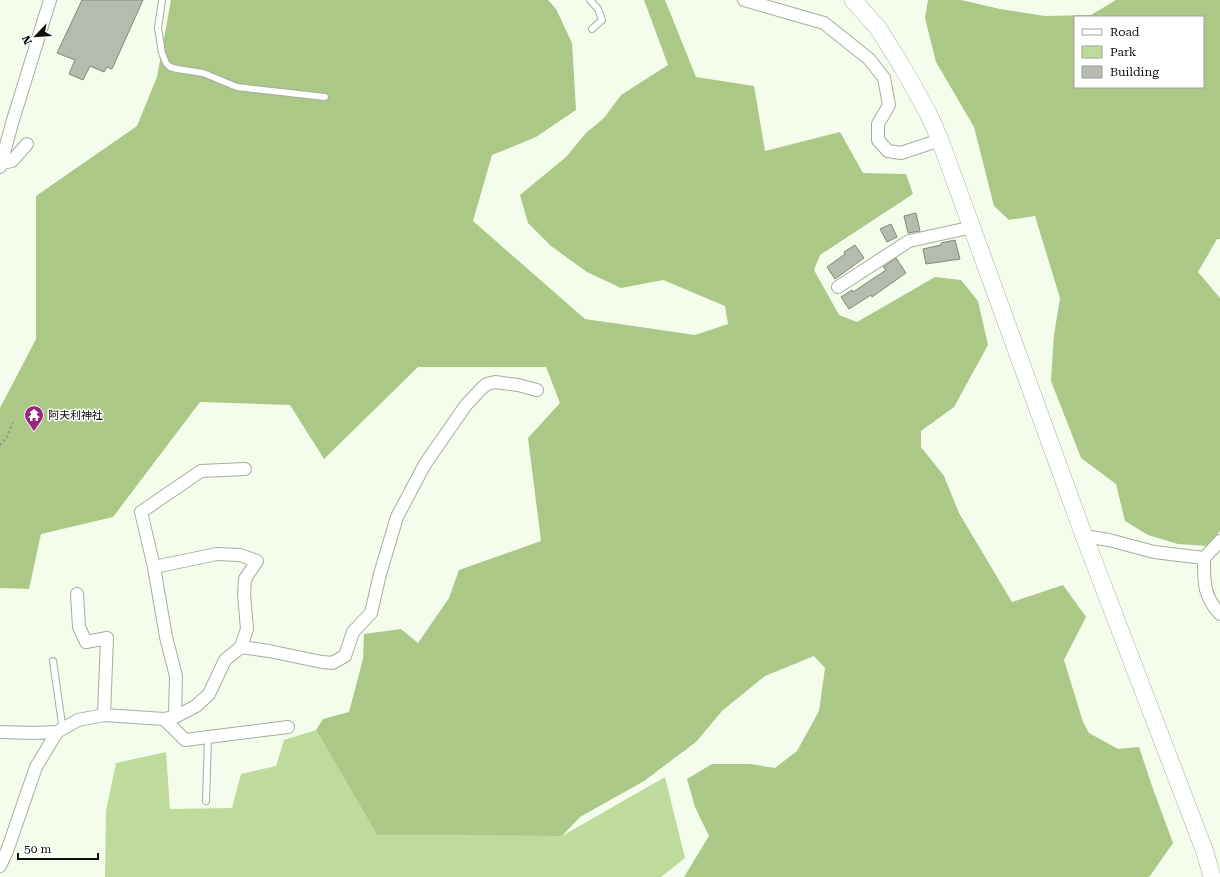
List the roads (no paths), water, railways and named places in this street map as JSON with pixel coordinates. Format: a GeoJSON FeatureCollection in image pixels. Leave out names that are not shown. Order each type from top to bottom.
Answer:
{"type":"FeatureCollection","features":[{"type":"Feature","properties":{"kind":"street"},"geometry":{"type":"LineString","coordinates":[[1,165],[48,0]]}},
{"type":"Feature","properties":{"kind":"street"},"geometry":{"type":"LineString","coordinates":[[744,0],[824,22],[869,59],[884,78],[889,105],[878,124],[878,140],[888,151],[901,153],[940,140]]}},
{"type":"Feature","properties":{"kind":"street"},"geometry":{"type":"LineString","coordinates":[[853,0],[878,28],[903,68],[928,112],[940,140],[973,227],[1084,536],[1204,852],[1212,877]]}},
{"type":"Feature","properties":{"kind":"street"},"geometry":{"type":"LineString","coordinates":[[1,165],[12,161],[27,144]]}},
{"type":"Feature","properties":{"kind":"street"},"geometry":{"type":"LineString","coordinates":[[838,287],[909,241],[973,227]]}},
{"type":"Feature","properties":{"kind":"street"},"geometry":{"type":"LineString","coordinates":[[241,647],[332,663],[345,656],[353,632],[371,613],[380,574],[397,517],[425,464],[466,405],[487,384],[495,382],[513,384],[537,390]]}},
{"type":"Feature","properties":{"kind":"street"},"geometry":{"type":"LineString","coordinates":[[245,469],[201,471],[141,512],[154,567],[166,637],[176,676],[169,718],[185,740],[288,727]]}},
{"type":"Feature","properties":{"kind":"street"},"geometry":{"type":"LineString","coordinates":[[1084,536],[1109,540],[1154,552],[1204,558]]}},
{"type":"Feature","properties":{"kind":"street"},"geometry":{"type":"LineString","coordinates":[[1220,541],[1204,558],[1204,579],[1206,591],[1209,600],[1220,614]]}},
{"type":"Feature","properties":{"kind":"street"},"geometry":{"type":"LineString","coordinates":[[0,732],[57,732],[78,720],[104,715],[169,718],[196,706],[209,694],[225,660],[241,647],[247,629],[244,594],[245,579],[257,561],[240,555],[217,554],[154,567]]}},
{"type":"Feature","properties":{"kind":"street"},"geometry":{"type":"LineString","coordinates":[[77,594],[79,627],[86,642],[107,638],[104,715]]}},
{"type":"Feature","properties":{"kind":"street"},"geometry":{"type":"LineString","coordinates":[[0,866],[7,851],[36,767],[57,732]]}},
{"type":"Feature","properties":{"kind":"lane"},"geometry":{"type":"LineString","coordinates":[[162,0],[158,28],[162,53],[166,63],[170,67],[177,70],[203,73],[237,87],[325,97]]}},
{"type":"Feature","properties":{"kind":"lane"},"geometry":{"type":"LineString","coordinates":[[590,0],[598,9],[602,20],[592,29]]}},
{"type":"Feature","properties":{"kind":"lane"},"geometry":{"type":"LineString","coordinates":[[53,660],[62,724],[57,732]]}},
{"type":"Feature","properties":{"kind":"lane"},"geometry":{"type":"LineString","coordinates":[[206,801],[208,737]]}},
{"type":"Feature","properties":{"kind":"place","name":"阿夫利神社"},"geometry":{"type":"Point","coordinates":[34,432]}}]}
